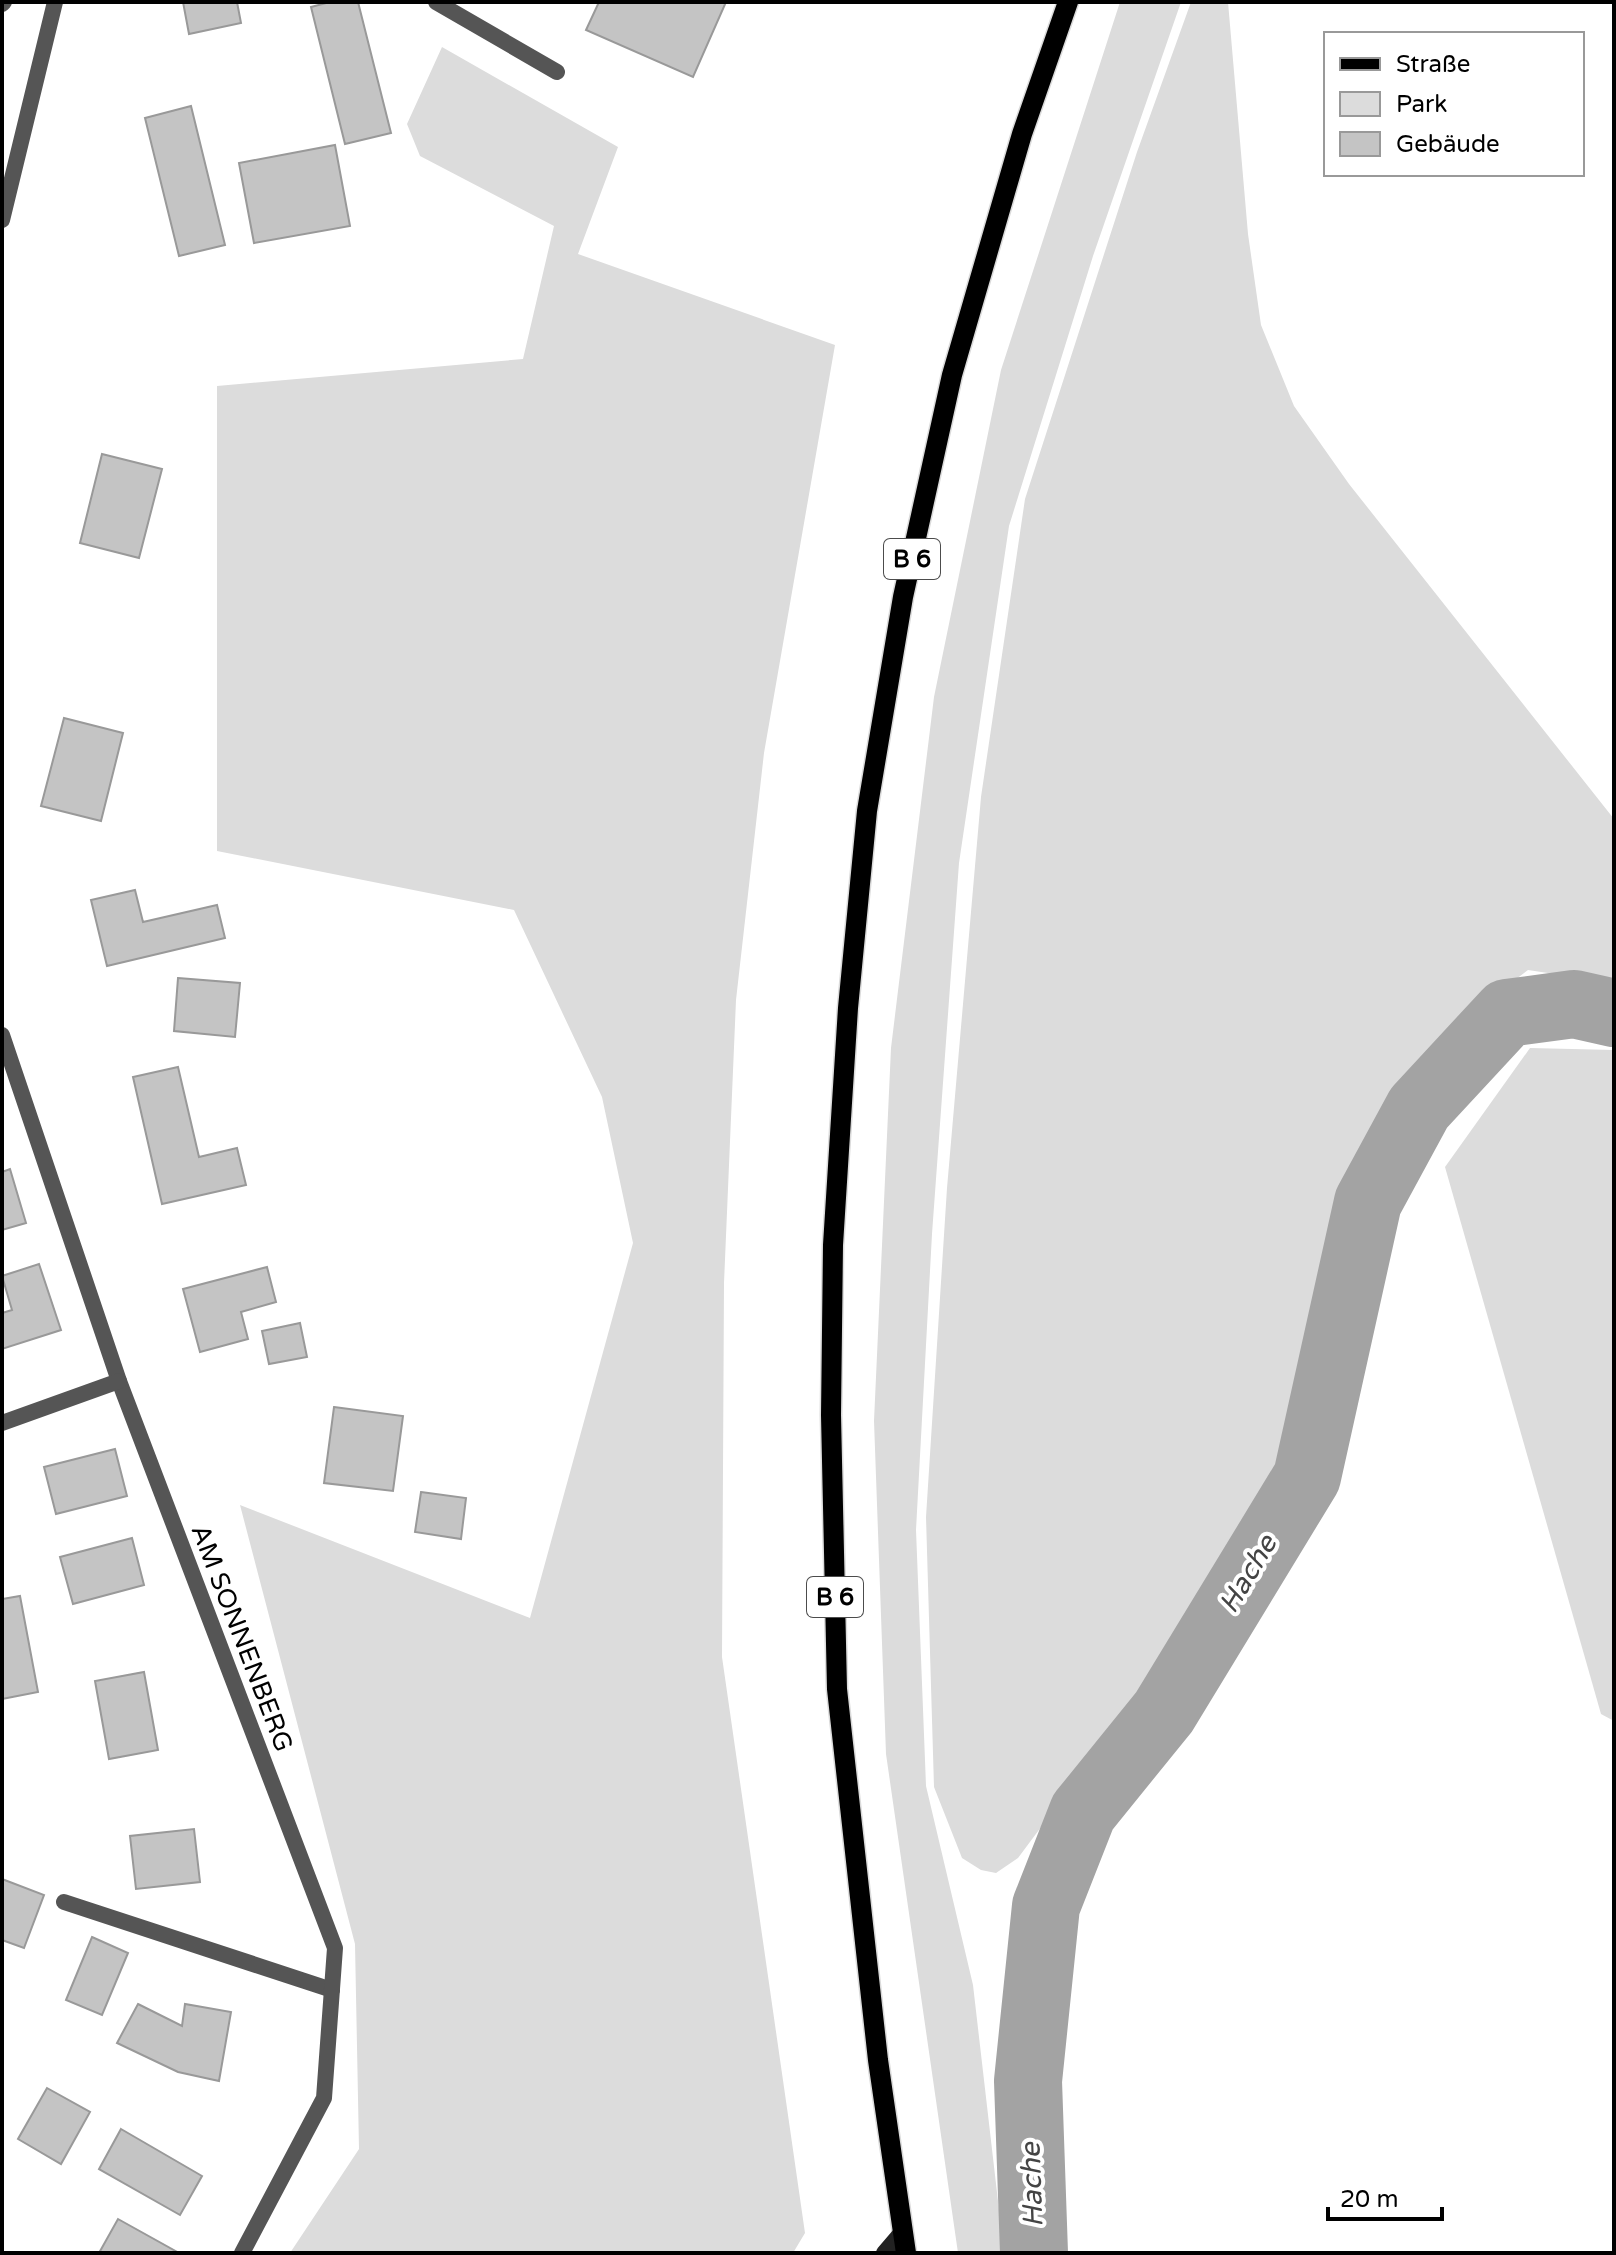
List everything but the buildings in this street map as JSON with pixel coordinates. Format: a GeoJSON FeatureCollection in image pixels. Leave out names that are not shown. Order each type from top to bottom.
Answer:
{"type":"FeatureCollection","features":[{"type":"Feature","properties":{"kind":"main road","name":"B 6"},"geometry":{"type":"LineString","coordinates":[[906,2253],[878,2060],[837,1689],[831,1415],[833,1245],[848,1008],[867,811],[903,597],[952,375],[1022,134],[1068,2]]}},
{"type":"Feature","properties":{"kind":"main road"},"geometry":{"type":"LineString","coordinates":[[884,2253],[902,2232]]}},
{"type":"Feature","properties":{"kind":"street"},"geometry":{"type":"LineString","coordinates":[[2,220],[55,2]]}},
{"type":"Feature","properties":{"kind":"street"},"geometry":{"type":"LineString","coordinates":[[436,2],[557,72]]}},
{"type":"Feature","properties":{"kind":"street","name":"AM SONNENBERG"},"geometry":{"type":"LineString","coordinates":[[2,1035],[119,1381],[335,1948],[324,2098],[242,2253]]}},
{"type":"Feature","properties":{"kind":"street"},"geometry":{"type":"LineString","coordinates":[[2,1423],[119,1381]]}},
{"type":"Feature","properties":{"kind":"street"},"geometry":{"type":"LineString","coordinates":[[64,1902],[332,1990]]}},
{"type":"Feature","properties":{"kind":"green space"},"geometry":{"type":"Polygon","coordinates":[[[1120,2],[1181,2],[1093,256],[1009,526],[959,863],[932,1234],[916,1530],[926,1786],[973,1985],[1004,2253],[958,2253],[886,1754],[874,1421],[891,1048],[934,697],[1001,370],[1120,2]]]}},
{"type":"Feature","properties":{"kind":"green space"},"geometry":{"type":"Polygon","coordinates":[[[1191,2],[1228,2],[1248,234],[1261,325],[1294,406],[1349,484],[1614,819],[1614,989],[1581,978],[1528,970],[1476,1010],[1405,1083],[1327,1252],[1279,1461],[1138,1697],[1018,1858],[996,1873],[981,1870],[962,1858],[934,1787],[926,1517],[947,1188],[981,797],[1025,499],[1137,152],[1191,2]]]}},
{"type":"Feature","properties":{"kind":"green space"},"geometry":{"type":"Polygon","coordinates":[[[442,47],[618,147],[578,254],[835,345],[764,753],[736,1000],[724,1283],[722,1657],[805,2233],[793,2253],[290,2253],[359,2149],[355,1944],[240,1505],[530,1618],[633,1243],[602,1097],[514,910],[217,851],[217,386],[523,359],[554,226],[420,156],[407,124],[442,47]]]}},
{"type":"Feature","properties":{"kind":"green space"},"geometry":{"type":"Polygon","coordinates":[[[1530,1048],[1614,1050],[1614,1721],[1601,1714],[1445,1167],[1530,1048]]]}},
{"type":"Feature","properties":{"kind":"waterway","name":"Hache"},"geometry":{"type":"LineString","coordinates":[[1034,2253],[1028,2081],[1046,1906],[1083,1812],[1164,1712],[1307,1477],[1368,1202],[1419,1108],[1507,1013],[1574,1004],[1614,1013]]}}]}
